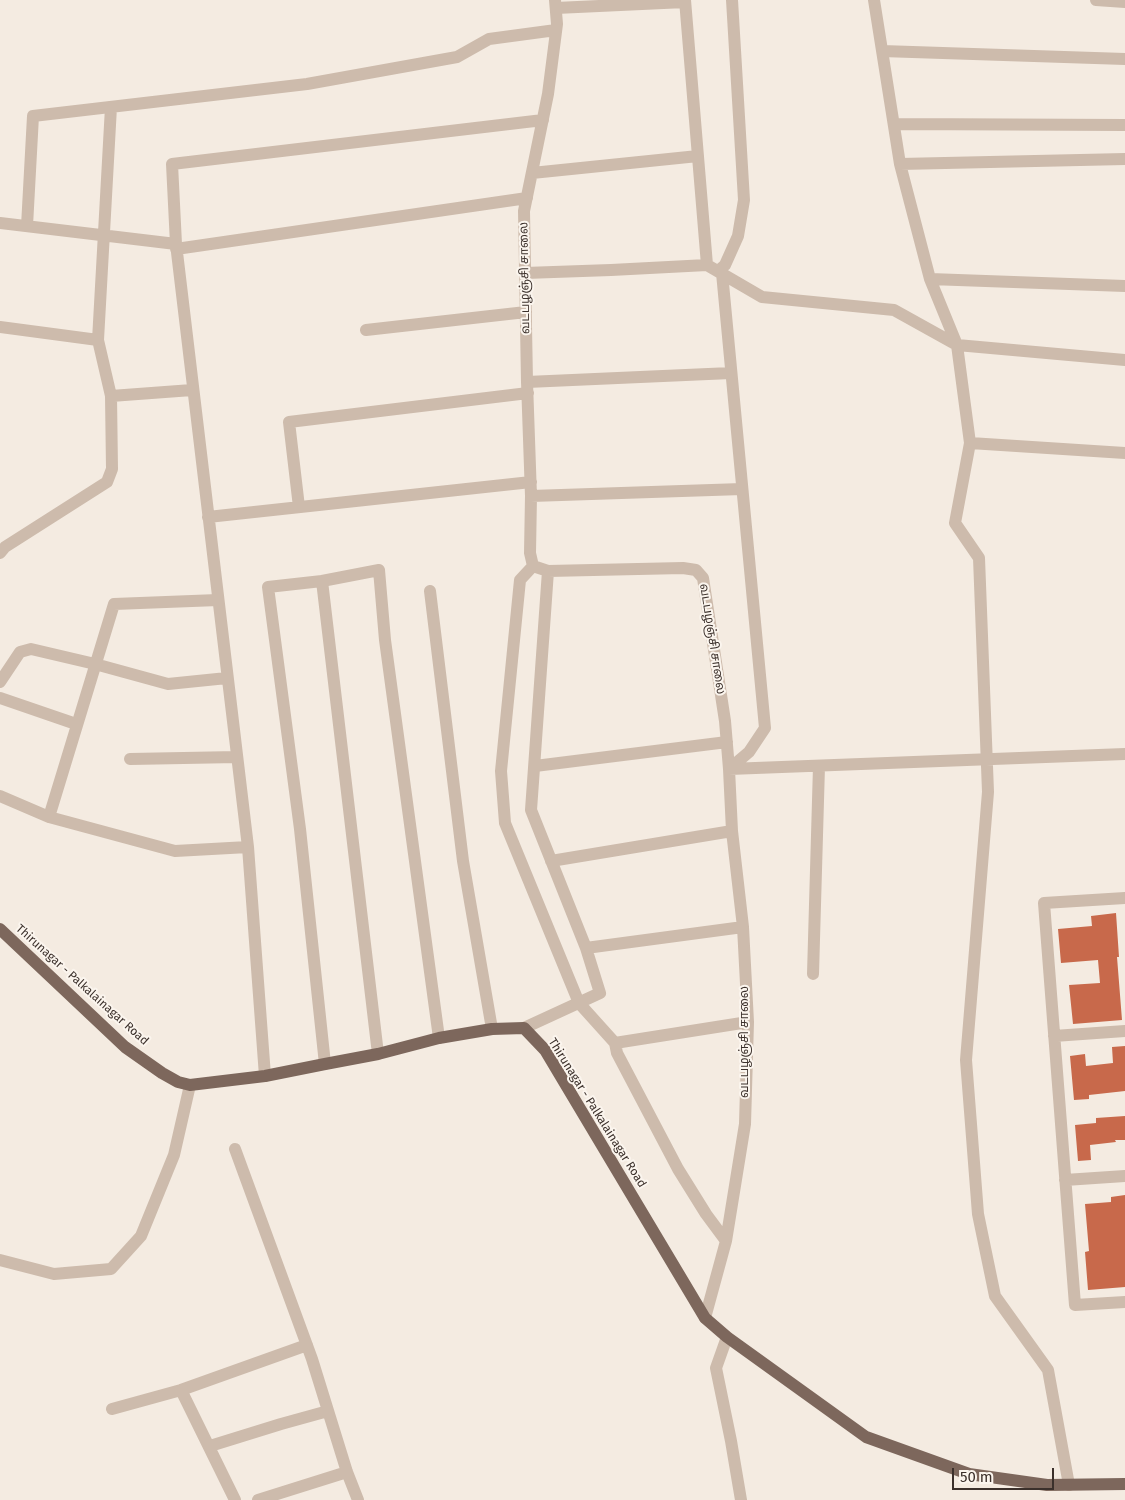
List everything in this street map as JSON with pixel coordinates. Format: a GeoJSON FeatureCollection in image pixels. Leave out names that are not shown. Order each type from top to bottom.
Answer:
{"type":"FeatureCollection","features":[{"type":"Feature","properties":{"kind":"main road","name":"Thirunagar - Palkalainagar Road"},"geometry":{"type":"LineString","coordinates":[[0,930],[126,1047],[162,1073],[178,1082],[190,1085],[265,1076],[378,1054],[439,1038],[492,1029],[524,1028],[545,1050],[705,1318],[727,1337],[866,1437],[969,1474],[1047,1485],[1125,1484]]}},
{"type":"Feature","properties":{"kind":"street"},"geometry":{"type":"LineString","coordinates":[[525,272],[716,270],[725,265],[738,236],[744,200],[732,0]]}},
{"type":"Feature","properties":{"kind":"street"},"geometry":{"type":"LineString","coordinates":[[874,0],[900,164],[930,279],[956,345],[970,443],[955,523],[979,558],[987,760],[988,792],[966,1060],[978,1214],[995,1296],[1048,1370],[1069,1484]]}},
{"type":"Feature","properties":{"kind":"street"},"geometry":{"type":"LineString","coordinates":[[1096,0],[1125,2]]}},
{"type":"Feature","properties":{"kind":"street"},"geometry":{"type":"LineString","coordinates":[[555,4],[685,1],[698,156],[731,373],[765,728],[749,752],[730,769]]}},
{"type":"Feature","properties":{"kind":"street","name":"வடபழஞ்சி சாலை"},"geometry":{"type":"LineString","coordinates":[[555,4],[556,30],[548,94],[524,211],[527,388],[531,482],[530,553],[533,566],[548,571],[684,568],[696,570],[703,578],[725,721],[730,769],[732,831],[743,927],[748,1022],[744,1124],[726,1241],[705,1318]]}},
{"type":"Feature","properties":{"kind":"street"},"geometry":{"type":"LineString","coordinates":[[27,226],[33,116],[307,84],[457,57],[489,39],[556,30]]}},
{"type":"Feature","properties":{"kind":"street"},"geometry":{"type":"LineString","coordinates":[[882,50],[1125,59]]}},
{"type":"Feature","properties":{"kind":"street"},"geometry":{"type":"LineString","coordinates":[[0,553],[5,547],[107,482],[112,469],[111,396],[98,340],[111,107]]}},
{"type":"Feature","properties":{"kind":"street"},"geometry":{"type":"LineString","coordinates":[[265,1076],[248,847],[192,390],[176,246],[172,164],[543,120]]}},
{"type":"Feature","properties":{"kind":"street"},"geometry":{"type":"LineString","coordinates":[[894,124],[1125,125]]}},
{"type":"Feature","properties":{"kind":"street"},"geometry":{"type":"LineString","coordinates":[[532,173],[698,156]]}},
{"type":"Feature","properties":{"kind":"street"},"geometry":{"type":"LineString","coordinates":[[900,164],[1125,158]]}},
{"type":"Feature","properties":{"kind":"street"},"geometry":{"type":"LineString","coordinates":[[0,223],[104,235],[176,246],[527,198]]}},
{"type":"Feature","properties":{"kind":"street"},"geometry":{"type":"LineString","coordinates":[[716,270],[762,297],[894,310],[956,345],[1125,360]]}},
{"type":"Feature","properties":{"kind":"street"},"geometry":{"type":"LineString","coordinates":[[930,279],[1125,286]]}},
{"type":"Feature","properties":{"kind":"street"},"geometry":{"type":"LineString","coordinates":[[366,330],[526,312]]}},
{"type":"Feature","properties":{"kind":"street"},"geometry":{"type":"LineString","coordinates":[[0,327],[98,340]]}},
{"type":"Feature","properties":{"kind":"street"},"geometry":{"type":"LineString","coordinates":[[299,507],[289,422],[527,388],[731,373]]}},
{"type":"Feature","properties":{"kind":"street"},"geometry":{"type":"LineString","coordinates":[[111,396],[192,390]]}},
{"type":"Feature","properties":{"kind":"street"},"geometry":{"type":"LineString","coordinates":[[970,443],[1125,453]]}},
{"type":"Feature","properties":{"kind":"street"},"geometry":{"type":"LineString","coordinates":[[208,517],[531,482]]}},
{"type":"Feature","properties":{"kind":"street"},"geometry":{"type":"LineString","coordinates":[[531,496],[742,488]]}},
{"type":"Feature","properties":{"kind":"street"},"geometry":{"type":"LineString","coordinates":[[533,566],[520,580],[501,771],[505,823],[579,1003],[615,1043],[617,1053],[678,1169],[706,1214],[726,1241]]}},
{"type":"Feature","properties":{"kind":"street"},"geometry":{"type":"LineString","coordinates":[[325,1064],[300,829],[268,587],[322,581],[379,570],[386,640],[439,1038]]}},
{"type":"Feature","properties":{"kind":"street"},"geometry":{"type":"LineString","coordinates":[[524,1028],[600,993],[586,948],[531,810],[548,571]]}},
{"type":"Feature","properties":{"kind":"street"},"geometry":{"type":"LineString","coordinates":[[322,581],[378,1054]]}},
{"type":"Feature","properties":{"kind":"street"},"geometry":{"type":"LineString","coordinates":[[430,591],[463,862],[492,1029]]}},
{"type":"Feature","properties":{"kind":"street"},"geometry":{"type":"LineString","coordinates":[[49,817],[114,604],[218,600]]}},
{"type":"Feature","properties":{"kind":"street"},"geometry":{"type":"LineString","coordinates":[[0,682],[20,652],[31,649],[168,684],[228,678]]}},
{"type":"Feature","properties":{"kind":"street"},"geometry":{"type":"LineString","coordinates":[[0,698],[76,724]]}},
{"type":"Feature","properties":{"kind":"street"},"geometry":{"type":"LineString","coordinates":[[535,766],[727,742]]}},
{"type":"Feature","properties":{"kind":"street"},"geometry":{"type":"LineString","coordinates":[[730,769],[1125,754]]}},
{"type":"Feature","properties":{"kind":"street"},"geometry":{"type":"LineString","coordinates":[[130,759],[237,757]]}},
{"type":"Feature","properties":{"kind":"street"},"geometry":{"type":"LineString","coordinates":[[813,974],[819,766]]}},
{"type":"Feature","properties":{"kind":"street"},"geometry":{"type":"LineString","coordinates":[[0,796],[49,817],[176,851],[248,847]]}},
{"type":"Feature","properties":{"kind":"street"},"geometry":{"type":"LineString","coordinates":[[551,860],[732,831]]}},
{"type":"Feature","properties":{"kind":"street"},"geometry":{"type":"LineString","coordinates":[[1125,898],[1044,903],[1075,1305],[1125,1302]]}},
{"type":"Feature","properties":{"kind":"street"},"geometry":{"type":"LineString","coordinates":[[586,948],[743,927]]}},
{"type":"Feature","properties":{"kind":"street"},"geometry":{"type":"LineString","coordinates":[[615,1043],[748,1022]]}},
{"type":"Feature","properties":{"kind":"street"},"geometry":{"type":"LineString","coordinates":[[1054,1036],[1125,1031]]}},
{"type":"Feature","properties":{"kind":"street"},"geometry":{"type":"LineString","coordinates":[[0,1260],[54,1274],[111,1269],[141,1236],[174,1155],[190,1085]]}},
{"type":"Feature","properties":{"kind":"street"},"geometry":{"type":"LineString","coordinates":[[235,1148],[307,1346],[347,1472],[358,1500]]}},
{"type":"Feature","properties":{"kind":"street"},"geometry":{"type":"LineString","coordinates":[[1065,1180],[1125,1176]]}},
{"type":"Feature","properties":{"kind":"street"},"geometry":{"type":"LineString","coordinates":[[727,1337],[716,1368],[741,1500]]}},
{"type":"Feature","properties":{"kind":"street"},"geometry":{"type":"LineString","coordinates":[[112,1409],[181,1390],[307,1346]]}},
{"type":"Feature","properties":{"kind":"street"},"geometry":{"type":"LineString","coordinates":[[181,1390],[235,1500]]}},
{"type":"Feature","properties":{"kind":"street"},"geometry":{"type":"LineString","coordinates":[[210,1446],[328,1412]]}},
{"type":"Feature","properties":{"kind":"street"},"geometry":{"type":"LineString","coordinates":[[258,1500],[347,1472]]}},
{"type":"Feature","properties":{"kind":"building"},"geometry":{"type":"Polygon","coordinates":[[[1116,913],[1122,1020],[1073,1024],[1069,985],[1100,983],[1098,960],[1061,963],[1058,929],[1092,926],[1091,916],[1116,913]]]}},
{"type":"Feature","properties":{"kind":"building"},"geometry":{"type":"Polygon","coordinates":[[[1125,1046],[1125,1091],[1089,1095],[1089,1099],[1074,1100],[1070,1056],[1085,1054],[1086,1066],[1113,1063],[1112,1047],[1125,1046]]]}},
{"type":"Feature","properties":{"kind":"building"},"geometry":{"type":"Polygon","coordinates":[[[1125,1116],[1125,1140],[1090,1145],[1091,1160],[1078,1161],[1075,1125],[1096,1123],[1096,1118],[1125,1116]]]}},
{"type":"Feature","properties":{"kind":"building"},"geometry":{"type":"Polygon","coordinates":[[[1125,1195],[1125,1287],[1088,1290],[1085,1252],[1089,1251],[1085,1204],[1111,1202],[1111,1197],[1125,1195]]]}}]}
